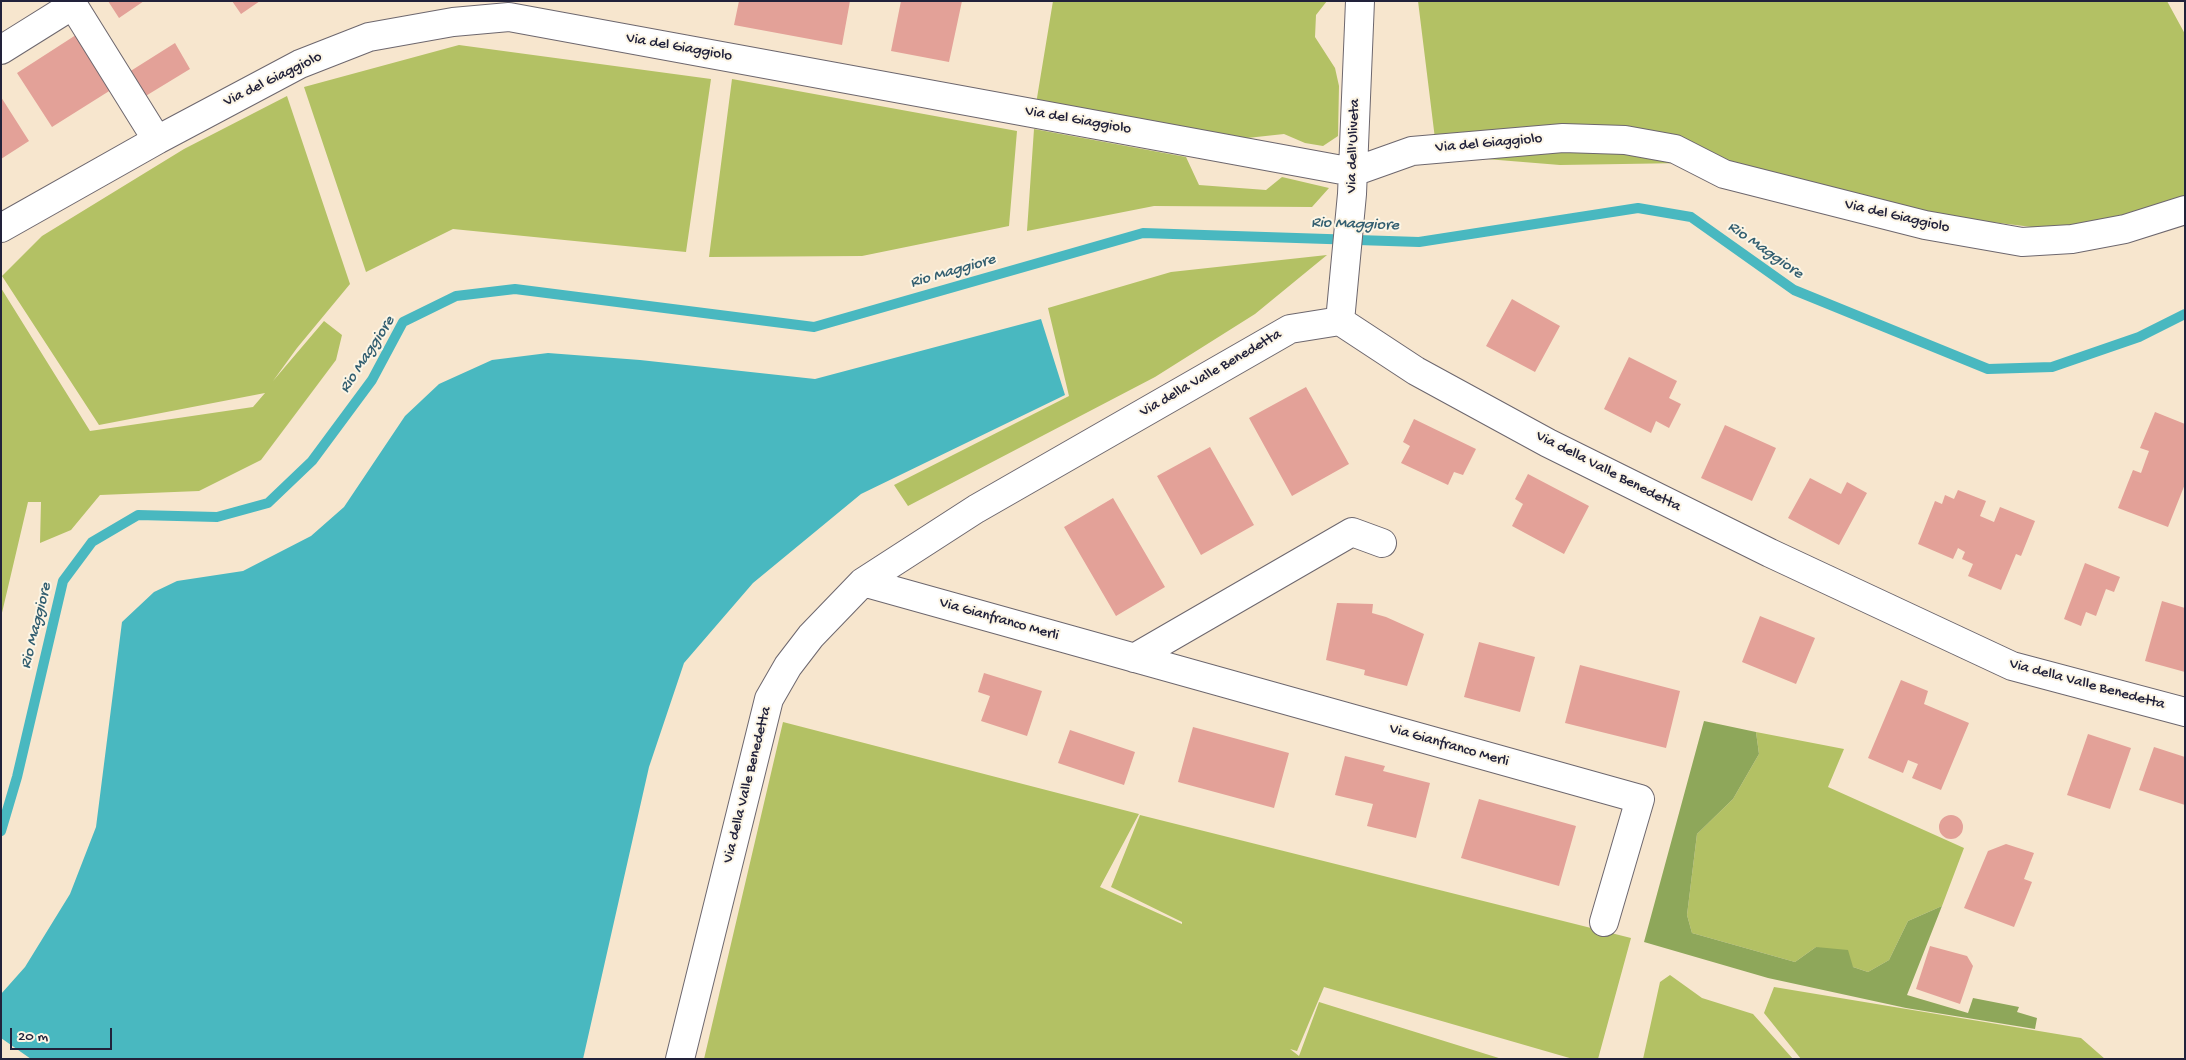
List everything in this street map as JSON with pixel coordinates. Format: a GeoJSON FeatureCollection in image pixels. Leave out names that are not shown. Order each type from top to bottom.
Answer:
{"type":"FeatureCollection","features":[{"type":"Feature","properties":{"kind":"street","name":"Via dell'Uliveta"},"geometry":{"type":"LineString","coordinates":[[1340,321],[1352,200],[1360,1]]}},
{"type":"Feature","properties":{"kind":"street"},"geometry":{"type":"LineString","coordinates":[[1,50],[73,5],[157,140]]}},
{"type":"Feature","properties":{"kind":"street","name":"Via del Giaggiolo"},"geometry":{"type":"LineString","coordinates":[[1,228],[157,140],[300,64],[369,37],[452,12],[509,17],[1353,172],[1412,151],[1563,138],[1625,140],[1675,149],[1724,174],[1925,225],[2022,242],[2072,239],[2125,229],[2185,210]]}},
{"type":"Feature","properties":{"kind":"street","name":"Via della Valle Benedetta"},"geometry":{"type":"LineString","coordinates":[[680,1059],[769,699],[788,666],[811,636],[863,582],[976,509],[1290,329],[1340,321],[1416,371],[1548,442],[1770,553],[2003,662],[2185,712]]}},
{"type":"Feature","properties":{"kind":"street"},"geometry":{"type":"LineString","coordinates":[[1134,658],[1352,532],[1382,543]]}},
{"type":"Feature","properties":{"kind":"street","name":"Via Gianfranco Merli"},"geometry":{"type":"LineString","coordinates":[[863,582],[1640,800],[1604,922]]}},
{"type":"Feature","properties":{"kind":"green space"},"geometry":{"type":"Polygon","coordinates":[[[1053,1],[1327,1],[1316,15],[1315,37],[1335,68],[1339,86],[1338,136],[1323,146],[1305,143],[1284,134],[1247,138],[1036,104],[1053,1]]]}},
{"type":"Feature","properties":{"kind":"green space"},"geometry":{"type":"Polygon","coordinates":[[[1418,1],[2167,1],[2185,34],[2185,205],[2056,230],[1967,219],[1685,163],[1560,165],[1437,155],[1418,1]]]}},
{"type":"Feature","properties":{"kind":"green space"},"geometry":{"type":"Polygon","coordinates":[[[459,45],[711,79],[686,252],[453,229],[366,272],[304,87],[459,45]]]}},
{"type":"Feature","properties":{"kind":"green space"},"geometry":{"type":"Polygon","coordinates":[[[732,79],[1017,131],[1009,226],[862,256],[709,257],[732,79]]]}},
{"type":"Feature","properties":{"kind":"green space"},"geometry":{"type":"Polygon","coordinates":[[[287,96],[350,284],[297,348],[273,381],[324,321],[342,335],[336,360],[261,460],[199,491],[100,495],[71,530],[40,543],[41,502],[28,502],[1,617],[1,288],[90,431],[253,407],[265,393],[99,425],[2,276],[42,236],[184,149],[287,96]]]}},
{"type":"Feature","properties":{"kind":"green space"},"geometry":{"type":"Polygon","coordinates":[[[1034,129],[1186,157],[1199,185],[1266,190],[1282,177],[1329,188],[1312,207],[1154,206],[1027,231],[1034,129]]]}},
{"type":"Feature","properties":{"kind":"green space"},"geometry":{"type":"Polygon","coordinates":[[[1327,255],[1255,314],[1155,377],[908,506],[894,485],[1069,396],[1048,308],[1171,272],[1327,255]]]}},
{"type":"Feature","properties":{"kind":"green space"},"geometry":{"type":"Polygon","coordinates":[[[1704,721],[1756,732],[1759,754],[1733,799],[1697,834],[1687,915],[1692,933],[1795,962],[1816,947],[1848,950],[1853,967],[1868,972],[1889,960],[1908,921],[1942,906],[1907,995],[1968,1013],[1973,998],[2019,1007],[2017,1012],[2037,1018],[2035,1029],[1906,1008],[1768,978],[1644,942],[1704,721]]]}},
{"type":"Feature","properties":{"kind":"green space"},"geometry":{"type":"Polygon","coordinates":[[[783,722],[1139,814],[1100,887],[1182,924],[1182,922],[1111,887],[1140,815],[1631,938],[1598,1059],[1573,1059],[1324,987],[1297,1051],[1290,1049],[1299,1056],[1319,1002],[1502,1059],[704,1059],[783,722]]]}},
{"type":"Feature","properties":{"kind":"green space"},"geometry":{"type":"Polygon","coordinates":[[[1756,732],[1844,749],[1828,787],[1964,848],[1942,906],[1908,921],[1889,960],[1868,972],[1853,967],[1816,947],[1795,962],[1692,933],[1687,915],[1697,834],[1733,799],[1759,754],[1756,732]]]}},
{"type":"Feature","properties":{"kind":"green space"},"geometry":{"type":"Polygon","coordinates":[[[1670,975],[1702,998],[1753,1014],[1793,1059],[1643,1059],[1660,982],[1670,975]]]}},
{"type":"Feature","properties":{"kind":"green space"},"geometry":{"type":"Polygon","coordinates":[[[1774,987],[2081,1038],[2105,1059],[1801,1059],[1764,1013],[1774,987]]]}},
{"type":"Feature","properties":{"kind":"water"},"geometry":{"type":"Polygon","coordinates":[[[1041,319],[1065,395],[861,494],[753,583],[684,663],[649,767],[583,1059],[31,1059],[1,1038],[1,994],[25,967],[70,894],[96,827],[122,622],[154,592],[177,581],[243,571],[311,536],[344,507],[405,416],[439,384],[492,360],[548,353],[640,360],[815,379],[1041,319]]]}},
{"type":"Feature","properties":{"kind":"building"},"geometry":{"type":"Polygon","coordinates":[[[108,1],[144,1],[119,18],[108,1]]]}},
{"type":"Feature","properties":{"kind":"building"},"geometry":{"type":"Polygon","coordinates":[[[232,1],[260,1],[241,14],[232,1]]]}},
{"type":"Feature","properties":{"kind":"building"},"geometry":{"type":"Polygon","coordinates":[[[739,1],[850,1],[842,45],[734,25],[739,1]]]}},
{"type":"Feature","properties":{"kind":"building"},"geometry":{"type":"Polygon","coordinates":[[[901,1],[962,1],[949,62],[891,51],[901,1]]]}},
{"type":"Feature","properties":{"kind":"building"},"geometry":{"type":"Polygon","coordinates":[[[79,33],[114,88],[52,127],[17,73],[79,33]]]}},
{"type":"Feature","properties":{"kind":"building"},"geometry":{"type":"Polygon","coordinates":[[[175,43],[190,69],[144,97],[129,72],[175,43]]]}},
{"type":"Feature","properties":{"kind":"building"},"geometry":{"type":"Polygon","coordinates":[[[1,97],[29,141],[1,159],[1,97]]]}},
{"type":"Feature","properties":{"kind":"building"},"geometry":{"type":"Polygon","coordinates":[[[1512,299],[1560,326],[1535,372],[1486,346],[1512,299]]]}},
{"type":"Feature","properties":{"kind":"building"},"geometry":{"type":"Polygon","coordinates":[[[1629,357],[1677,381],[1669,398],[1681,404],[1669,428],[1656,421],[1651,433],[1604,409],[1629,357]]]}},
{"type":"Feature","properties":{"kind":"building"},"geometry":{"type":"Polygon","coordinates":[[[1306,387],[1349,464],[1292,496],[1249,418],[1306,387]]]}},
{"type":"Feature","properties":{"kind":"building"},"geometry":{"type":"Polygon","coordinates":[[[2155,412],[2185,424],[2185,484],[2168,527],[2118,508],[2133,470],[2141,473],[2149,451],[2140,448],[2155,412]]]}},
{"type":"Feature","properties":{"kind":"building"},"geometry":{"type":"Polygon","coordinates":[[[1414,419],[1476,449],[1463,475],[1454,472],[1448,485],[1401,463],[1410,446],[1403,442],[1414,419]]]}},
{"type":"Feature","properties":{"kind":"building"},"geometry":{"type":"Polygon","coordinates":[[[1725,425],[1776,448],[1752,501],[1701,478],[1725,425]]]}},
{"type":"Feature","properties":{"kind":"building"},"geometry":{"type":"Polygon","coordinates":[[[1210,447],[1254,525],[1201,555],[1157,476],[1210,447]]]}},
{"type":"Feature","properties":{"kind":"building"},"geometry":{"type":"Polygon","coordinates":[[[1528,474],[1589,506],[1564,554],[1512,526],[1523,504],[1515,499],[1528,474]]]}},
{"type":"Feature","properties":{"kind":"building"},"geometry":{"type":"Polygon","coordinates":[[[1810,478],[1841,494],[1847,482],[1867,493],[1839,545],[1788,518],[1810,478]]]}},
{"type":"Feature","properties":{"kind":"building"},"geometry":{"type":"Polygon","coordinates":[[[1958,490],[1986,501],[1980,516],[1994,522],[2000,507],[2035,521],[2021,556],[2016,554],[2001,590],[1968,576],[1973,564],[1962,559],[1965,552],[1958,548],[1953,559],[1918,544],[1935,501],[1942,504],[1945,495],[1954,499],[1958,490]]]}},
{"type":"Feature","properties":{"kind":"building"},"geometry":{"type":"Polygon","coordinates":[[[1113,498],[1165,587],[1116,616],[1064,527],[1113,498]]]}},
{"type":"Feature","properties":{"kind":"building"},"geometry":{"type":"Polygon","coordinates":[[[2085,563],[2120,577],[2114,592],[2106,589],[2096,616],[2086,612],[2081,626],[2064,619],[2085,563]]]}},
{"type":"Feature","properties":{"kind":"building"},"geometry":{"type":"Polygon","coordinates":[[[2162,601],[2185,608],[2185,672],[2145,661],[2162,601]]]}},
{"type":"Feature","properties":{"kind":"building"},"geometry":{"type":"Polygon","coordinates":[[[1337,603],[1373,604],[1372,613],[1386,617],[1424,634],[1407,686],[1364,675],[1365,670],[1326,660],[1337,603]]]}},
{"type":"Feature","properties":{"kind":"building"},"geometry":{"type":"Polygon","coordinates":[[[1760,616],[1815,638],[1796,684],[1742,662],[1760,616]]]}},
{"type":"Feature","properties":{"kind":"building"},"geometry":{"type":"Polygon","coordinates":[[[1479,642],[1535,657],[1520,712],[1464,697],[1479,642]]]}},
{"type":"Feature","properties":{"kind":"building"},"geometry":{"type":"Polygon","coordinates":[[[1580,665],[1680,691],[1666,748],[1565,723],[1580,665]]]}},
{"type":"Feature","properties":{"kind":"building"},"geometry":{"type":"Polygon","coordinates":[[[984,673],[1042,691],[1027,736],[981,721],[990,696],[978,692],[984,673]]]}},
{"type":"Feature","properties":{"kind":"building"},"geometry":{"type":"Polygon","coordinates":[[[1901,680],[1928,691],[1924,704],[1969,723],[1941,790],[1912,778],[1918,764],[1908,760],[1903,773],[1868,758],[1901,680]]]}},
{"type":"Feature","properties":{"kind":"building"},"geometry":{"type":"Polygon","coordinates":[[[1193,727],[1289,753],[1274,808],[1178,782],[1193,727]]]}},
{"type":"Feature","properties":{"kind":"building"},"geometry":{"type":"Polygon","coordinates":[[[1070,730],[1135,752],[1124,785],[1058,763],[1070,730]]]}},
{"type":"Feature","properties":{"kind":"building"},"geometry":{"type":"Polygon","coordinates":[[[2088,734],[2131,748],[2110,809],[2067,795],[2088,734]]]}},
{"type":"Feature","properties":{"kind":"building"},"geometry":{"type":"Polygon","coordinates":[[[2154,747],[2185,757],[2185,805],[2139,790],[2154,747]]]}},
{"type":"Feature","properties":{"kind":"building"},"geometry":{"type":"Polygon","coordinates":[[[1345,756],[1385,766],[1383,771],[1430,783],[1416,838],[1367,826],[1373,804],[1335,795],[1345,756]]]}},
{"type":"Feature","properties":{"kind":"building"},"geometry":{"type":"Polygon","coordinates":[[[1479,799],[1576,826],[1559,886],[1461,858],[1479,799]]]}},
{"type":"Feature","properties":{"kind":"building"},"geometry":{"type":"Polygon","coordinates":[[[1951,815],[1960,818],[1963,827],[1960,836],[1951,839],[1942,836],[1939,827],[1942,818],[1951,815]]]}},
{"type":"Feature","properties":{"kind":"building"},"geometry":{"type":"Polygon","coordinates":[[[2006,844],[2034,853],[2024,879],[2032,882],[2014,927],[1964,908],[1988,851],[2006,844]]]}},
{"type":"Feature","properties":{"kind":"building"},"geometry":{"type":"Polygon","coordinates":[[[1930,946],[1967,956],[1973,966],[1960,1004],[1916,989],[1930,946]]]}},
{"type":"Feature","properties":{"kind":"waterway","name":"Rio Maggiore"},"geometry":{"type":"LineString","coordinates":[[1,831],[17,777],[63,581],[92,542],[138,515],[217,517],[268,503],[312,461],[372,380],[403,322],[456,296],[515,289],[814,327],[1143,233],[1419,242],[1638,208],[1691,217],[1794,290],[1988,369],[2052,367],[2139,337],[2185,314]]}}]}
